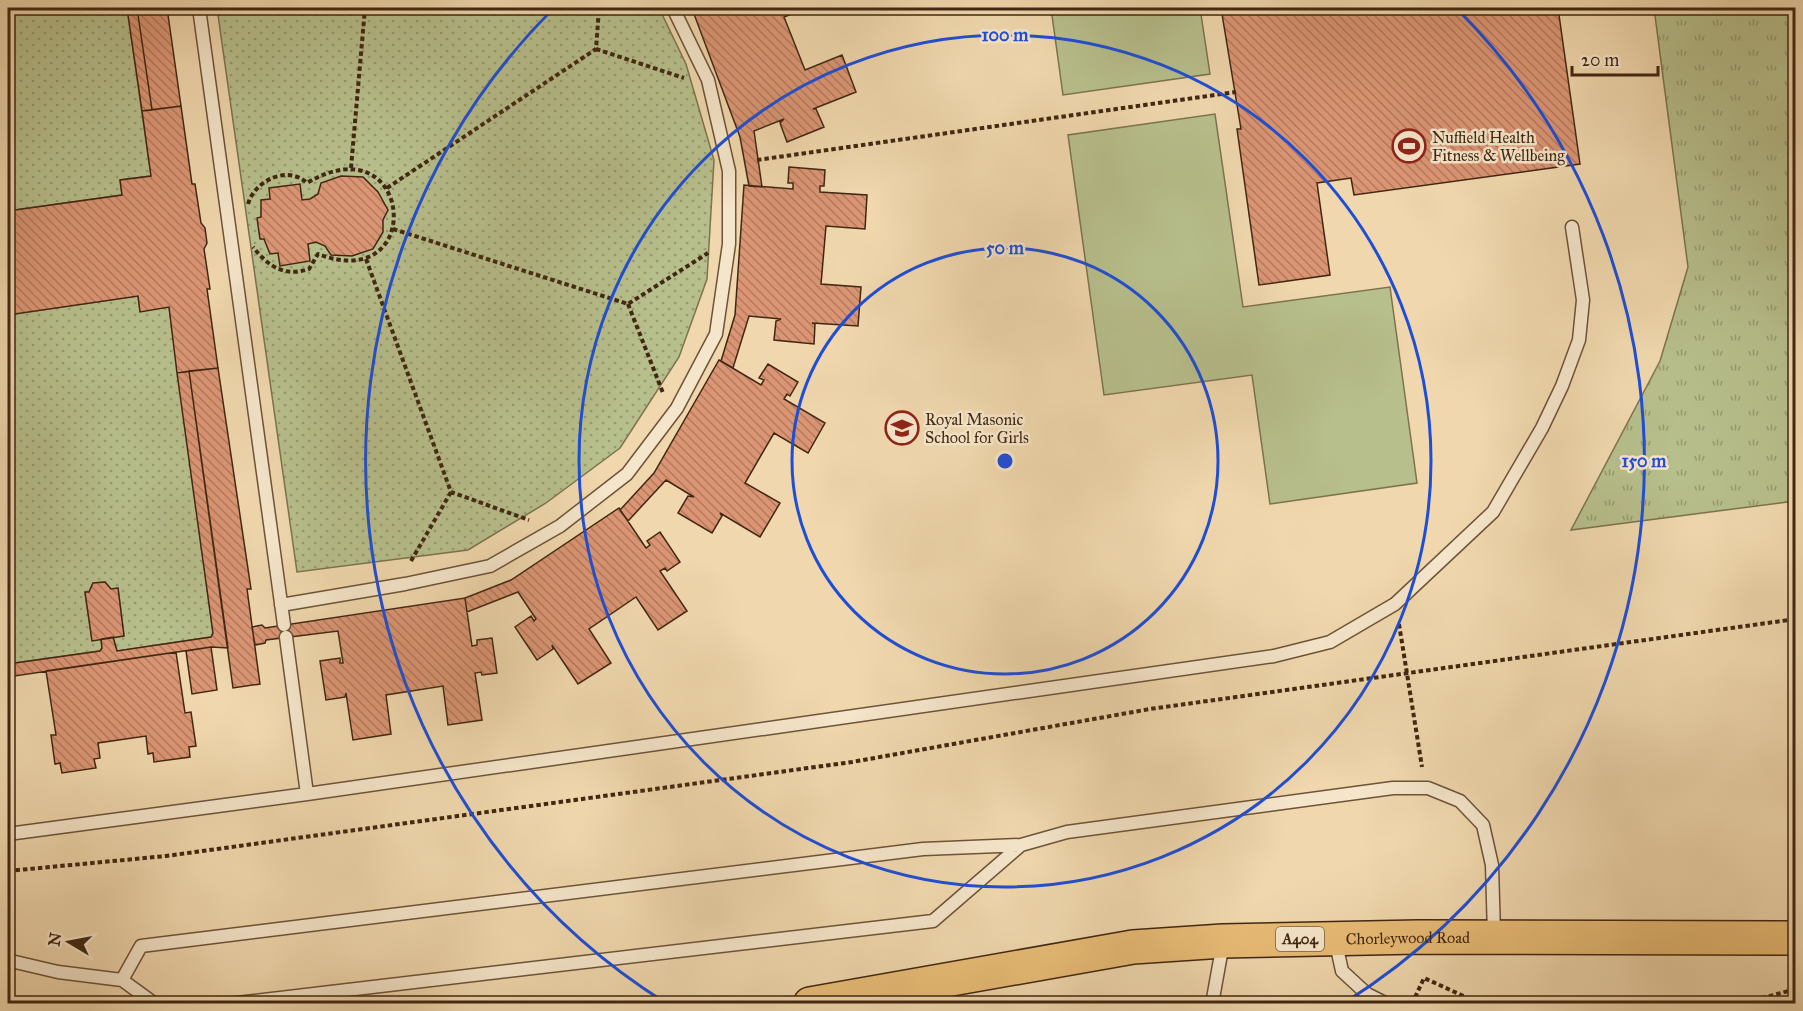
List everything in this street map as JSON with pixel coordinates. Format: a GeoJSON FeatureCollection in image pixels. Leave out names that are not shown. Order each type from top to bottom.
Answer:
{"type":"FeatureCollection","features":[{"type":"Feature","properties":{"kind":"main road","name":"Chorleywood Road"},"geometry":{"type":"LineString","coordinates":[[810,1004],[1133,947],[1223,941],[1335,938],[1796,938]]}},
{"type":"Feature","properties":{"kind":"lane"},"geometry":{"type":"LineString","coordinates":[[199,8],[307,794]]}},
{"type":"Feature","properties":{"kind":"lane"},"geometry":{"type":"LineString","coordinates":[[281,605],[490,566],[556,529],[627,474],[672,415],[716,334],[728,240],[729,171],[709,87],[673,8]]}},
{"type":"Feature","properties":{"kind":"lane"},"geometry":{"type":"LineString","coordinates":[[8,834],[307,794],[1274,656],[1330,642],[1395,604],[1493,512],[1542,428],[1562,386],[1579,340],[1583,300],[1572,227]]}},
{"type":"Feature","properties":{"kind":"lane"},"geometry":{"type":"LineString","coordinates":[[122,980],[141,946],[923,849],[1021,844],[1067,832],[1393,788],[1428,788],[1460,801],[1484,825],[1492,865],[1494,938]]}},
{"type":"Feature","properties":{"kind":"lane"},"geometry":{"type":"LineString","coordinates":[[228,1004],[933,921],[1021,844]]}},
{"type":"Feature","properties":{"kind":"lane"},"geometry":{"type":"LineString","coordinates":[[1335,938],[1342,971],[1367,994],[1387,1004]]}},
{"type":"Feature","properties":{"kind":"lane"},"geometry":{"type":"LineString","coordinates":[[1212,1004],[1223,941]]}},
{"type":"Feature","properties":{"kind":"lane"},"geometry":{"type":"LineString","coordinates":[[8,957],[11,960],[58,972],[122,980],[155,1004]]}},
{"type":"Feature","properties":{"kind":"path"},"geometry":{"type":"LineString","coordinates":[[351,168],[365,8]]}},
{"type":"Feature","properties":{"kind":"path"},"geometry":{"type":"LineString","coordinates":[[596,49],[599,8]]}},
{"type":"Feature","properties":{"kind":"path"},"geometry":{"type":"LineString","coordinates":[[387,188],[596,49]]}},
{"type":"Feature","properties":{"kind":"path"},"geometry":{"type":"LineString","coordinates":[[596,49],[709,87]]}},
{"type":"Feature","properties":{"kind":"path"},"geometry":{"type":"LineString","coordinates":[[757,159],[1236,93]]}},
{"type":"Feature","properties":{"kind":"path"},"geometry":{"type":"LineString","coordinates":[[351,168],[376,177],[387,188],[394,202],[396,218],[393,229],[384,247],[366,259],[341,262],[318,254],[309,269],[290,273],[280,271],[253,249],[247,206],[250,197],[264,183],[276,176],[302,178],[307,183],[332,171],[351,168]]}},
{"type":"Feature","properties":{"kind":"path"},"geometry":{"type":"LineString","coordinates":[[230,232],[250,229]]}},
{"type":"Feature","properties":{"kind":"path"},"geometry":{"type":"LineString","coordinates":[[393,229],[628,304]]}},
{"type":"Feature","properties":{"kind":"path"},"geometry":{"type":"LineString","coordinates":[[628,304],[728,240]]}},
{"type":"Feature","properties":{"kind":"path"},"geometry":{"type":"LineString","coordinates":[[366,259],[451,492]]}},
{"type":"Feature","properties":{"kind":"path"},"geometry":{"type":"LineString","coordinates":[[628,304],[672,415]]}},
{"type":"Feature","properties":{"kind":"path"},"geometry":{"type":"LineString","coordinates":[[451,492],[556,529]]}},
{"type":"Feature","properties":{"kind":"path"},"geometry":{"type":"LineString","coordinates":[[396,585],[451,492]]}},
{"type":"Feature","properties":{"kind":"path"},"geometry":{"type":"LineString","coordinates":[[1395,604],[1418,753],[1428,788]]}},
{"type":"Feature","properties":{"kind":"path"},"geometry":{"type":"LineString","coordinates":[[8,871],[178,855],[852,762],[1150,708],[1796,619]]}},
{"type":"Feature","properties":{"kind":"path"},"geometry":{"type":"LineString","coordinates":[[1412,1004],[1424,978],[1481,1004]]}},
{"type":"Feature","properties":{"kind":"path"},"geometry":{"type":"LineString","coordinates":[[1740,1004],[1796,989]]}},
{"type":"Feature","properties":{"kind":"green space"},"geometry":{"type":"Polygon","coordinates":[[[8,8],[127,8],[151,176],[120,180],[122,195],[8,211],[8,8]]]}},
{"type":"Feature","properties":{"kind":"green space"},"geometry":{"type":"Polygon","coordinates":[[[217,8],[659,8],[686,64],[714,160],[707,279],[679,357],[620,448],[546,503],[468,550],[297,572],[217,8]]]}},
{"type":"Feature","properties":{"kind":"green space"},"geometry":{"type":"Polygon","coordinates":[[[1051,8],[1200,8],[1210,74],[1063,95],[1051,8]]]}},
{"type":"Feature","properties":{"kind":"green space"},"geometry":{"type":"Polygon","coordinates":[[[1654,8],[1795,8],[1795,501],[1571,530],[1660,361],[1688,267],[1654,8]]]}},
{"type":"Feature","properties":{"kind":"green space"},"geometry":{"type":"Polygon","coordinates":[[[1215,114],[1243,307],[1390,287],[1417,483],[1270,504],[1252,375],[1104,395],[1068,135],[1215,114]]]}},
{"type":"Feature","properties":{"kind":"green space"},"geometry":{"type":"Polygon","coordinates":[[[138,296],[140,311],[169,307],[213,633],[211,637],[117,651],[113,637],[124,635],[118,588],[111,589],[105,582],[93,583],[89,592],[85,593],[92,640],[101,639],[100,651],[8,664],[8,315],[138,296]]]}},
{"type":"Feature","properties":{"kind":"building"},"geometry":{"type":"Polygon","coordinates":[[[127,8],[137,8],[152,110],[142,111],[127,8]]]}},
{"type":"Feature","properties":{"kind":"building"},"geometry":{"type":"Polygon","coordinates":[[[137,8],[167,8],[181,106],[152,110],[137,8]]]}},
{"type":"Feature","properties":{"kind":"building"},"geometry":{"type":"Polygon","coordinates":[[[711,8],[807,8],[784,17],[805,70],[842,55],[856,92],[813,109],[816,109],[824,127],[787,142],[780,123],[784,119],[754,131],[762,187],[749,186],[740,137],[694,14],[711,8]]]}},
{"type":"Feature","properties":{"kind":"building","name":"Nuffield Health Fitness & Wellbeing"},"geometry":{"type":"Polygon","coordinates":[[[1221,8],[1558,8],[1580,164],[1354,195],[1351,178],[1317,183],[1330,275],[1259,285],[1237,129],[1241,129],[1221,8]]]}},
{"type":"Feature","properties":{"kind":"building"},"geometry":{"type":"Polygon","coordinates":[[[181,106],[192,184],[195,184],[201,223],[205,228],[207,243],[204,249],[210,289],[207,289],[218,368],[177,373],[169,307],[140,312],[138,296],[8,315],[8,211],[122,195],[120,180],[151,176],[142,111],[181,106]]]}},
{"type":"Feature","properties":{"kind":"building"},"geometry":{"type":"Polygon","coordinates":[[[789,167],[825,170],[824,186],[820,186],[820,192],[867,195],[865,229],[826,226],[821,284],[861,287],[858,326],[812,323],[815,324],[814,344],[774,340],[776,321],[781,319],[749,316],[733,368],[721,361],[735,315],[744,185],[793,189],[793,183],[788,183],[789,167]]]}},
{"type":"Feature","properties":{"kind":"building"},"geometry":{"type":"Polygon","coordinates":[[[341,176],[363,177],[378,192],[388,210],[383,220],[383,232],[373,249],[352,256],[331,255],[325,246],[316,242],[308,244],[310,261],[280,266],[278,253],[270,254],[264,239],[260,239],[257,218],[261,217],[261,200],[270,199],[269,188],[300,184],[302,200],[310,199],[318,194],[321,183],[341,176]]]}},
{"type":"Feature","properties":{"kind":"building"},"geometry":{"type":"Polygon","coordinates":[[[719,360],[761,385],[764,380],[759,378],[768,364],[798,382],[790,396],[787,394],[784,399],[825,423],[808,453],[774,433],[745,483],[780,503],[760,537],[720,513],[722,516],[712,533],[678,513],[688,496],[694,497],[666,480],[628,521],[620,510],[654,473],[719,360]]]}},
{"type":"Feature","properties":{"kind":"building"},"geometry":{"type":"Polygon","coordinates":[[[218,368],[251,589],[247,589],[260,684],[233,688],[189,371],[218,368]]]}},
{"type":"Feature","properties":{"kind":"building"},"geometry":{"type":"Polygon","coordinates":[[[189,371],[228,648],[211,647],[8,677],[8,664],[100,651],[101,639],[113,637],[117,651],[211,637],[213,633],[177,373],[189,371]]]}},
{"type":"Feature","properties":{"kind":"building"},"geometry":{"type":"Polygon","coordinates":[[[619,508],[646,548],[650,545],[647,541],[660,532],[680,562],[667,571],[665,568],[660,571],[687,611],[658,630],[636,597],[589,629],[611,663],[578,684],[552,645],[553,649],[537,660],[515,627],[531,616],[534,621],[536,619],[518,592],[467,612],[465,598],[511,580],[619,508]]]}},
{"type":"Feature","properties":{"kind":"building"},"geometry":{"type":"Polygon","coordinates":[[[105,582],[111,589],[118,588],[124,636],[92,641],[85,592],[89,592],[93,583],[105,582]]]}},
{"type":"Feature","properties":{"kind":"building"},"geometry":{"type":"Polygon","coordinates":[[[465,598],[472,646],[477,645],[477,640],[492,638],[497,673],[482,675],[481,672],[475,673],[482,720],[448,725],[443,686],[386,695],[391,734],[353,740],[346,693],[345,697],[326,700],[320,661],[340,658],[340,663],[343,663],[338,631],[266,640],[265,643],[255,645],[252,627],[262,625],[265,628],[465,598]]]}},
{"type":"Feature","properties":{"kind":"building"},"geometry":{"type":"Polygon","coordinates":[[[211,647],[217,690],[192,694],[186,651],[211,647]]]}},
{"type":"Feature","properties":{"kind":"building"},"geometry":{"type":"Polygon","coordinates":[[[176,652],[185,713],[191,712],[196,746],[189,747],[190,757],[154,762],[153,753],[148,754],[146,736],[98,743],[100,758],[94,759],[96,768],[62,773],[60,763],[55,764],[51,735],[56,735],[46,671],[176,652]]]}},
{"type":"Feature","properties":{"kind":"place","name":"Nuffield Health Fitness & Wellbeing"},"geometry":{"type":"Point","coordinates":[1409,146]}},
{"type":"Feature","properties":{"kind":"place","name":"Royal Masonic School for Girls"},"geometry":{"type":"Point","coordinates":[902,428]}}]}
